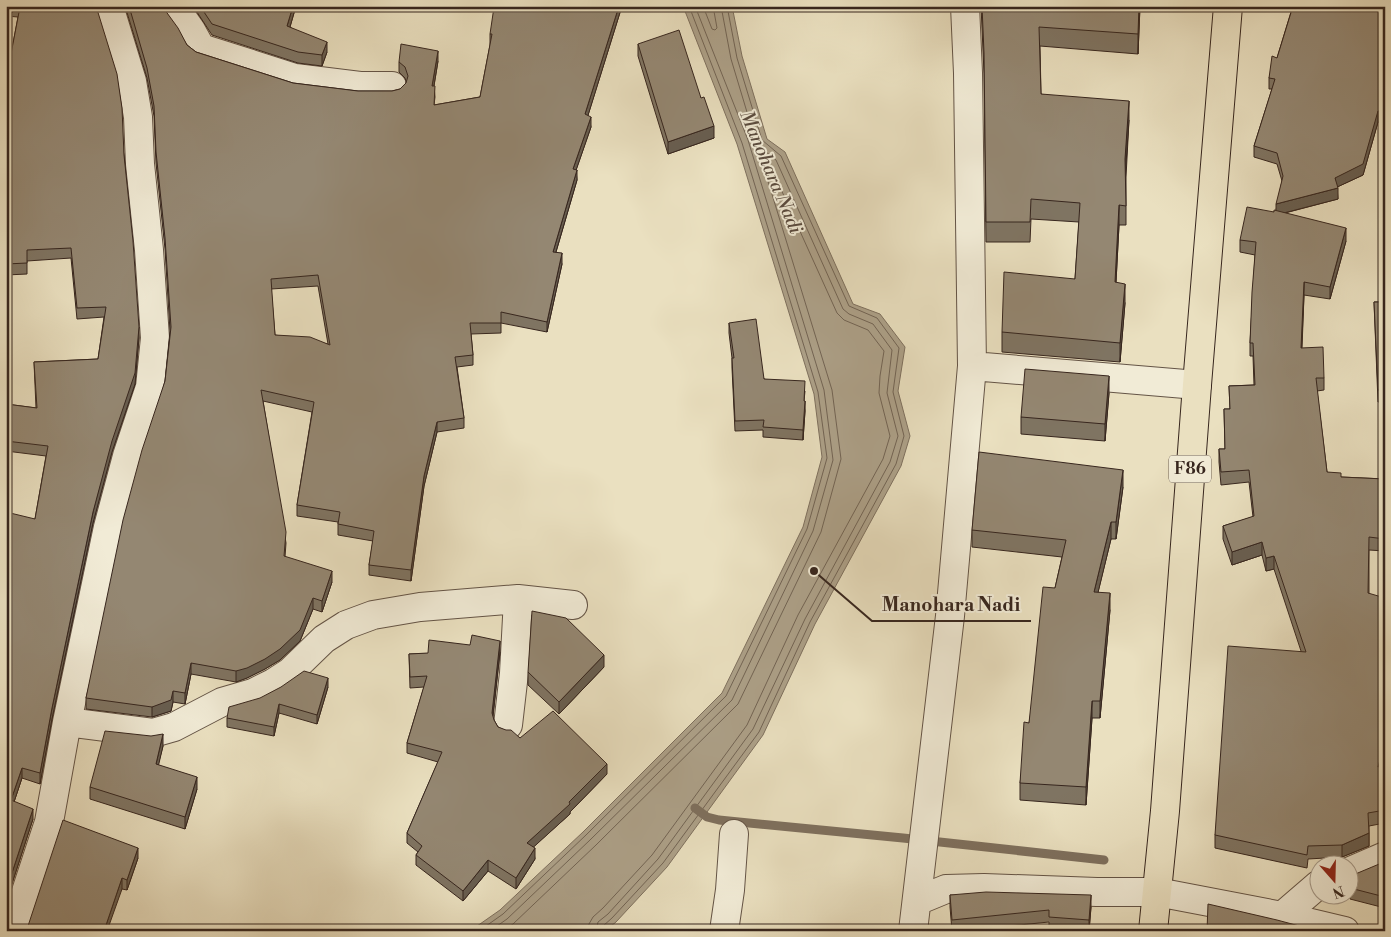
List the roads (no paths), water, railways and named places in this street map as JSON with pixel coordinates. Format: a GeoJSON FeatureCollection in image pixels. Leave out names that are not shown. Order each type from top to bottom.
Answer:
{"type":"FeatureCollection","features":[{"type":"Feature","properties":{"kind":"main road","name":"F86"},"geometry":{"type":"LineString","coordinates":[[1153,931],[1165,811],[1228,6]]}},
{"type":"Feature","properties":{"kind":"street"},"geometry":{"type":"LineString","coordinates":[[13,931],[49,822],[67,722],[108,527],[150,387],[156,338],[140,164],[138,117],[132,80],[109,6]]}},
{"type":"Feature","properties":{"kind":"street"},"geometry":{"type":"LineString","coordinates":[[174,6],[201,48],[295,78],[360,86],[392,86]]}},
{"type":"Feature","properties":{"kind":"street"},"geometry":{"type":"LineString","coordinates":[[913,931],[950,616],[972,366],[968,73],[965,6]]}},
{"type":"Feature","properties":{"kind":"street"},"geometry":{"type":"LineString","coordinates":[[972,366],[1197,385]]}},
{"type":"Feature","properties":{"kind":"street"},"geometry":{"type":"LineString","coordinates":[[67,722],[153,733],[174,727],[222,702],[253,693],[273,683],[290,672],[324,639],[346,625],[373,615],[420,607],[518,599],[574,605]]}},
{"type":"Feature","properties":{"kind":"street"},"geometry":{"type":"LineString","coordinates":[[508,725],[514,673],[518,599]]}},
{"type":"Feature","properties":{"kind":"street"},"geometry":{"type":"LineString","coordinates":[[724,931],[730,890],[734,834]]}},
{"type":"Feature","properties":{"kind":"street"},"geometry":{"type":"LineString","coordinates":[[1358,868],[1385,856]]}},
{"type":"Feature","properties":{"kind":"street"},"geometry":{"type":"LineString","coordinates":[[918,890],[984,888],[1156,892],[1282,916],[1345,931]]}},
{"type":"Feature","properties":{"kind":"street"},"geometry":{"type":"LineString","coordinates":[[1282,916],[1308,894]]}},
{"type":"Feature","properties":{"kind":"water"},"geometry":{"type":"Polygon","coordinates":[[[683,6],[732,6],[742,56],[767,139],[785,152],[853,304],[880,314],[905,347],[898,391],[910,436],[901,466],[815,624],[763,735],[667,867],[616,922],[605,931],[470,931],[500,910],[583,832],[722,693],[803,527],[822,457],[814,394],[737,144],[683,6]]]}},
{"type":"Feature","properties":{"kind":"waterway"},"geometry":{"type":"LineString","coordinates":[[695,808],[707,817],[719,820],[1104,860]]}},
{"type":"Feature","properties":{"kind":"place","name":"Manohara Nadi"},"geometry":{"type":"Point","coordinates":[814,571]}}]}
